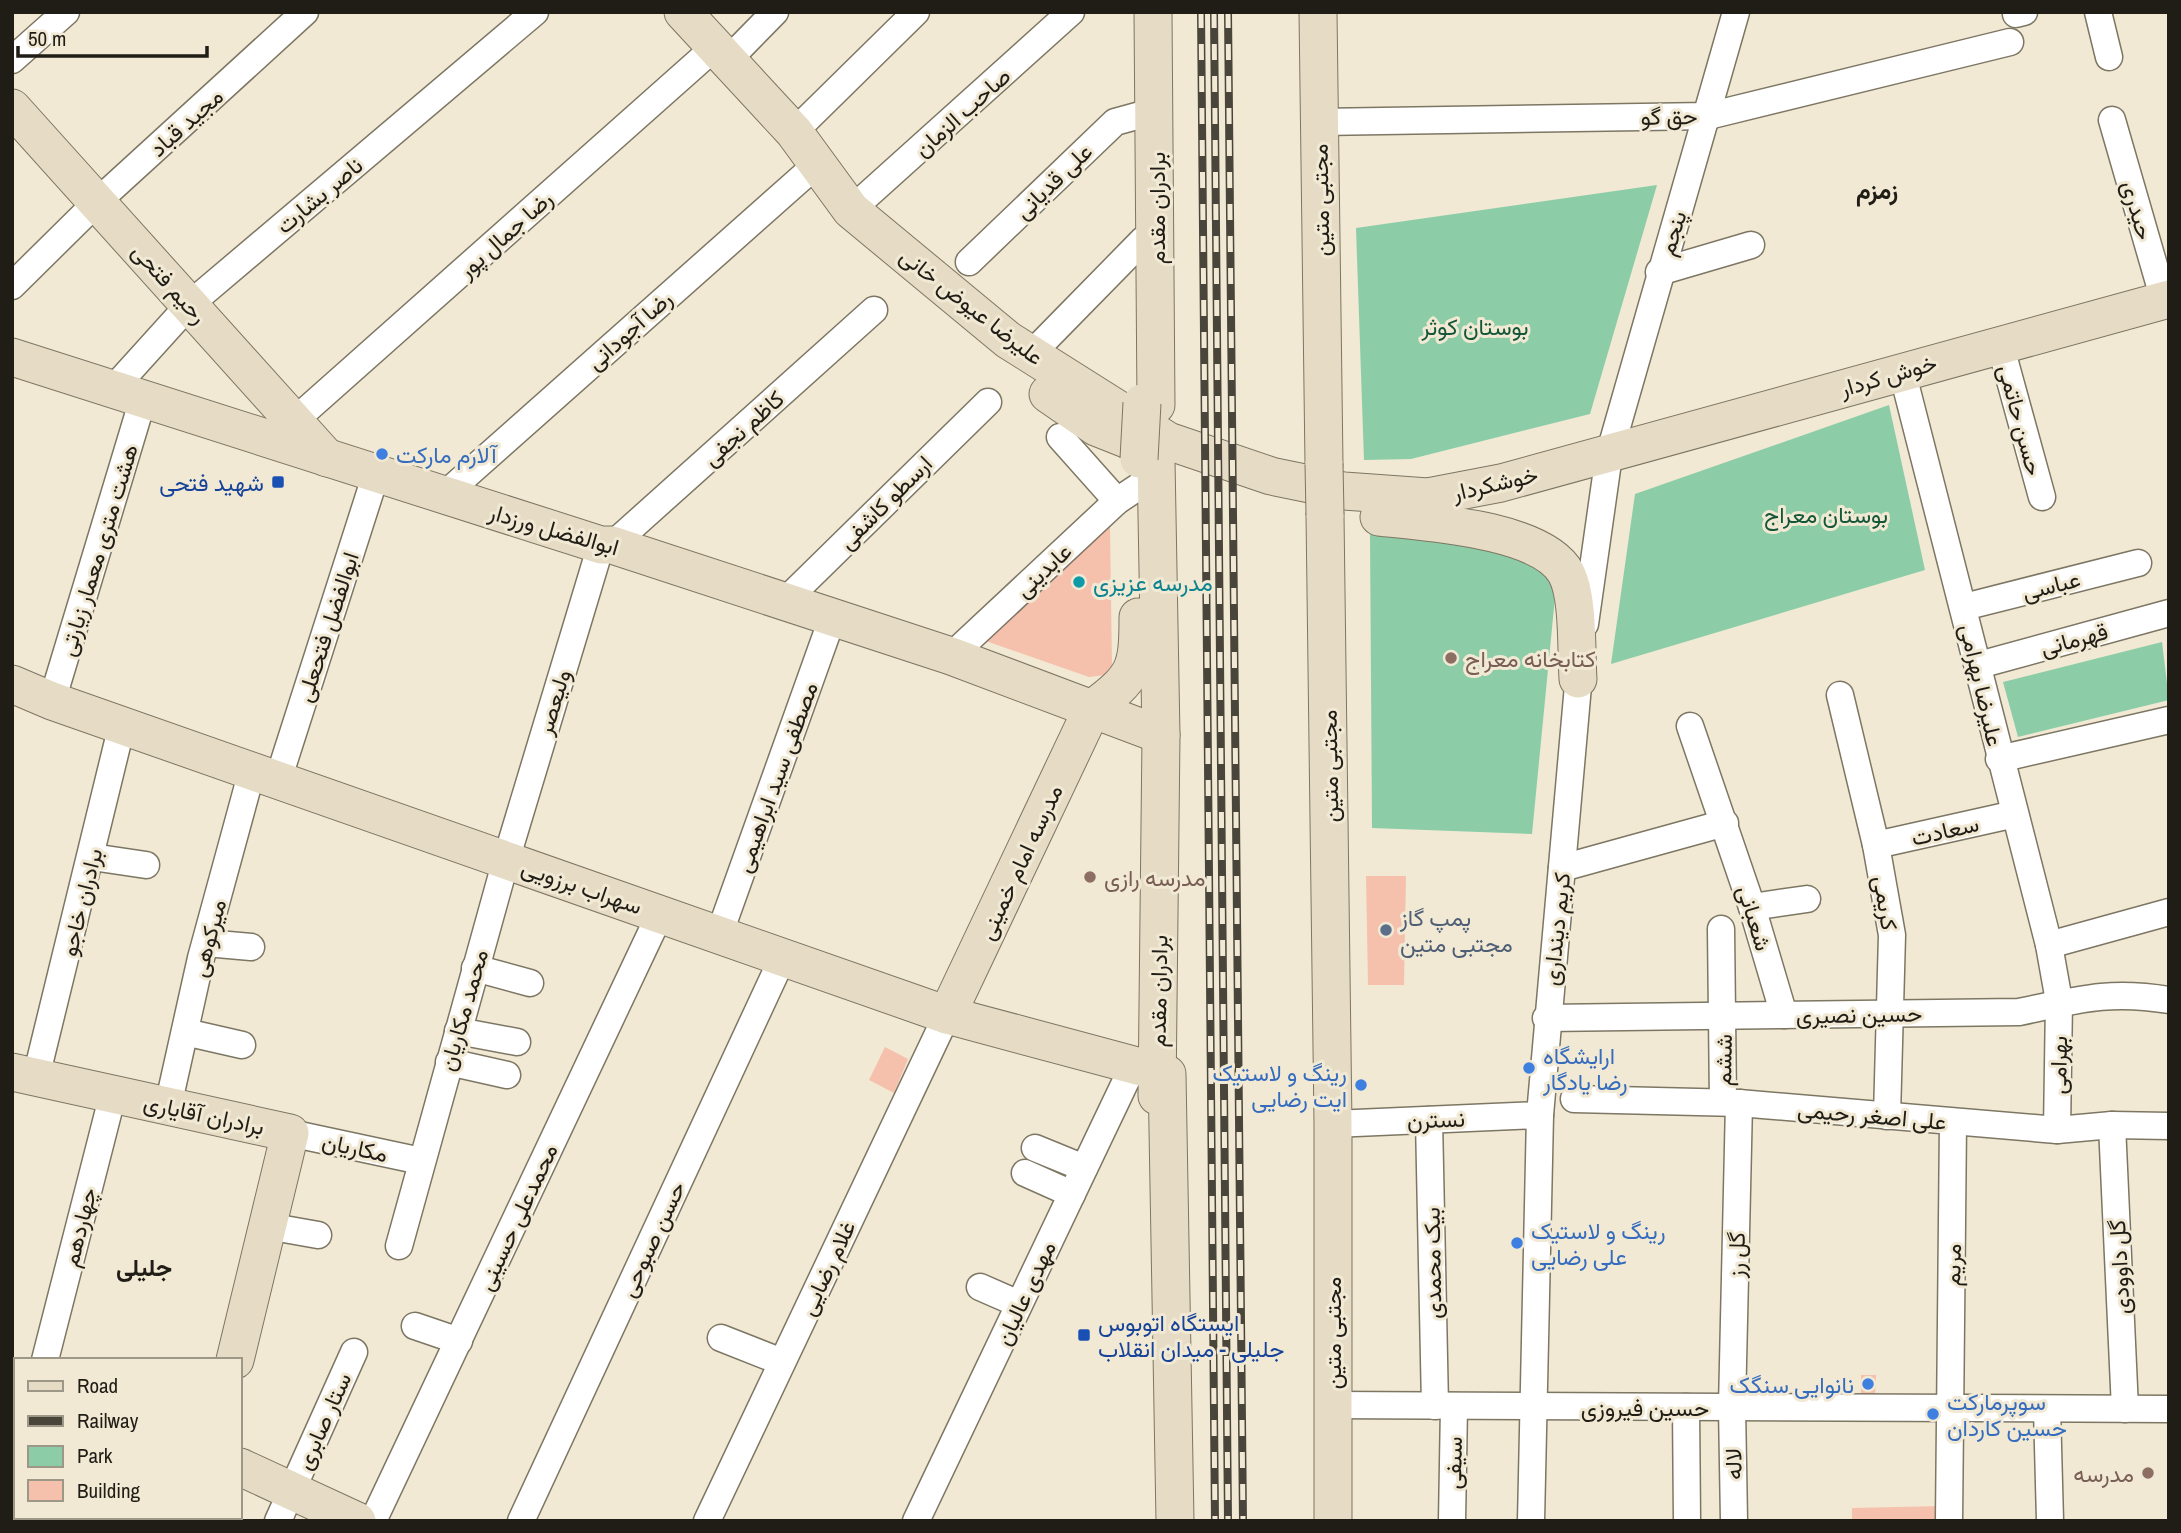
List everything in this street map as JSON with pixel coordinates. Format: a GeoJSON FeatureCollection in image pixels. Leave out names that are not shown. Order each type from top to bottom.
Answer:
{"type":"FeatureCollection","features":[{"type":"Feature","properties":{"kind":"street"},"geometry":{"type":"LineString","coordinates":[[12,60],[66,12]]}},
{"type":"Feature","properties":{"kind":"street","name":"مجید قباد"},"geometry":{"type":"LineString","coordinates":[[12,286],[97,202],[305,12]]}},
{"type":"Feature","properties":{"kind":"street","name":"ناصر بشارت"},"geometry":{"type":"LineString","coordinates":[[128,394],[189,305],[535,12]]}},
{"type":"Feature","properties":{"kind":"street","name":"علیرضا عیوض خانی"},"geometry":{"type":"LineString","coordinates":[[683,12],[794,132],[851,210],[1008,340],[1168,441],[1271,476],[1377,506]]}},
{"type":"Feature","properties":{"kind":"street","name":"رضا جمال پور"},"geometry":{"type":"LineString","coordinates":[[294,421],[722,54],[775,12]]}},
{"type":"Feature","properties":{"kind":"street"},"geometry":{"type":"LineString","coordinates":[[794,132],[916,12]]}},
{"type":"Feature","properties":{"kind":"street","name":"صاحب الزمان"},"geometry":{"type":"LineString","coordinates":[[851,210],[1070,12]]}},
{"type":"Feature","properties":{"kind":"street","name":"برادران مقدم"},"geometry":{"type":"LineString","coordinates":[[1142,12],[1150,113]]}},
{"type":"Feature","properties":{"kind":"street","name":"برادران مقدم"},"geometry":{"type":"LineString","coordinates":[[1153,12],[1149,404],[1141,478],[1161,736],[1152,1070],[1160,1521]]}},
{"type":"Feature","properties":{"kind":"street","name":"مجتبی متین"},"geometry":{"type":"LineString","coordinates":[[1318,12],[1333,1124],[1332,1521]]}},
{"type":"Feature","properties":{"kind":"street","name":"پنجم"},"geometry":{"type":"LineString","coordinates":[[1609,455],[1736,12]]}},
{"type":"Feature","properties":{"kind":"street"},"geometry":{"type":"LineString","coordinates":[[2098,12],[2109,57]]}},
{"type":"Feature","properties":{"kind":"street","name":"حق گو"},"geometry":{"type":"LineString","coordinates":[[1319,122],[1708,116],[2010,42]]}},
{"type":"Feature","properties":{"kind":"street","name":"رحیم فتحی"},"geometry":{"type":"LineString","coordinates":[[12,108],[328,459]]}},
{"type":"Feature","properties":{"kind":"street","name":"علی قدیانی"},"geometry":{"type":"LineString","coordinates":[[969,262],[1115,122],[1150,113]]}},
{"type":"Feature","properties":{"kind":"street","name":"حیدری"},"geometry":{"type":"LineString","coordinates":[[2112,120],[2166,299]]}},
{"type":"Feature","properties":{"kind":"street","name":"رضا آجودانی"},"geometry":{"type":"LineString","coordinates":[[443,495],[816,165]]}},
{"type":"Feature","properties":{"kind":"street"},"geometry":{"type":"LineString","coordinates":[[1042,343],[1150,240]]}},
{"type":"Feature","properties":{"kind":"street"},"geometry":{"type":"LineString","coordinates":[[1660,272],[1751,245]]}},
{"type":"Feature","properties":{"kind":"street","name":"خوش کردار"},"geometry":{"type":"LineString","coordinates":[[1609,455],[2166,299]]}},
{"type":"Feature","properties":{"kind":"street","name":"کاظم نجفی"},"geometry":{"type":"LineString","coordinates":[[606,545],[874,310]]}},
{"type":"Feature","properties":{"kind":"street","name":"حسن حاتمی"},"geometry":{"type":"LineString","coordinates":[[2000,344],[2042,497]]}},
{"type":"Feature","properties":{"kind":"street","name":"ابوالفضل ورزدار"},"geometry":{"type":"LineString","coordinates":[[12,357],[951,656],[1161,736]]}},
{"type":"Feature","properties":{"kind":"street","name":"علیرضا بهرامی"},"geometry":{"type":"LineString","coordinates":[[1902,371],[1979,665],[1999,759],[2049,945],[2059,1001]]}},
{"type":"Feature","properties":{"kind":"street","name":"هشت متری معمار زیارتی"},"geometry":{"type":"LineString","coordinates":[[52,701],[128,394]]}},
{"type":"Feature","properties":{"kind":"street","name":"ارسطو کاشفی"},"geometry":{"type":"LineString","coordinates":[[783,603],[988,402]]}},
{"type":"Feature","properties":{"kind":"street"},"geometry":{"type":"LineString","coordinates":[[1060,437],[1141,478],[1138,659],[1121,688],[1092,709]]}},
{"type":"Feature","properties":{"kind":"street","name":"خوشکردار"},"geometry":{"type":"LineString","coordinates":[[1377,506],[1501,483],[1609,455]]}},
{"type":"Feature","properties":{"kind":"street","name":"کریم دینداری"},"geometry":{"type":"LineString","coordinates":[[1531,1521],[1536,1406],[1540,1115],[1546,1018],[1578,679],[1609,455]]}},
{"type":"Feature","properties":{"kind":"street","name":"ابوالفضل فتحعلی"},"geometry":{"type":"LineString","coordinates":[[265,775],[376,474]]}},
{"type":"Feature","properties":{"kind":"street","name":"عابدینی"},"geometry":{"type":"LineString","coordinates":[[951,656],[1141,478]]}},
{"type":"Feature","properties":{"kind":"street"},"geometry":{"type":"LineString","coordinates":[[1377,506],[1527,543],[1556,562],[1566,571],[1572,587],[1578,679]]}},
{"type":"Feature","properties":{"kind":"street","name":"ولیعصر"},"geometry":{"type":"LineString","coordinates":[[506,860],[606,545]]}},
{"type":"Feature","properties":{"kind":"street","name":"عباسی"},"geometry":{"type":"LineString","coordinates":[[1964,607],[2138,563]]}},
{"type":"Feature","properties":{"kind":"street","name":"قهرمانی"},"geometry":{"type":"LineString","coordinates":[[1979,665],[2169,612]]}},
{"type":"Feature","properties":{"kind":"street","name":"مصطفی سید ابراهیمی"},"geometry":{"type":"LineString","coordinates":[[719,935],[832,619]]}},
{"type":"Feature","properties":{"kind":"street","name":"سهراب برزویی"},"geometry":{"type":"LineString","coordinates":[[12,684],[122,726],[947,1015],[1152,1070]]}},
{"type":"Feature","properties":{"kind":"street","name":"کریمی"},"geometry":{"type":"LineString","coordinates":[[1840,695],[1876,845],[1892,936],[1887,1116]]}},
{"type":"Feature","properties":{"kind":"street","name":"مدرسه امام خمینی"},"geometry":{"type":"LineString","coordinates":[[947,1015],[1092,709]]}},
{"type":"Feature","properties":{"kind":"street"},"geometry":{"type":"LineString","coordinates":[[1999,759],[2169,720]]}},
{"type":"Feature","properties":{"kind":"street","name":"برادران خاجو"},"geometry":{"type":"LineString","coordinates":[[24,1074],[92,857],[122,726]]}},
{"type":"Feature","properties":{"kind":"street","name":"شعبانی"},"geometry":{"type":"LineString","coordinates":[[1690,726],[1752,906],[1784,1015]]}},
{"type":"Feature","properties":{"kind":"street","name":"میرکوهی"},"geometry":{"type":"LineString","coordinates":[[168,1106],[206,943],[265,775]]}},
{"type":"Feature","properties":{"kind":"street","name":"سعادت"},"geometry":{"type":"LineString","coordinates":[[1876,845],[2015,814]]}},
{"type":"Feature","properties":{"kind":"street"},"geometry":{"type":"LineString","coordinates":[[1562,868],[1648,847],[1725,823]]}},
{"type":"Feature","properties":{"kind":"street"},"geometry":{"type":"LineString","coordinates":[[92,857],[146,865]]}},
{"type":"Feature","properties":{"kind":"street","name":"محمد مکاریان"},"geometry":{"type":"LineString","coordinates":[[399,1246],[506,860]]}},
{"type":"Feature","properties":{"kind":"street"},"geometry":{"type":"LineString","coordinates":[[1752,906],[1807,899]]}},
{"type":"Feature","properties":{"kind":"street"},"geometry":{"type":"LineString","coordinates":[[2049,945],[2169,912]]}},
{"type":"Feature","properties":{"kind":"street","name":"محمدعلی حسینی"},"geometry":{"type":"LineString","coordinates":[[373,1521],[660,914]]}},
{"type":"Feature","properties":{"kind":"street","name":"ششم"},"geometry":{"type":"LineString","coordinates":[[1721,929],[1731,1102]]}},
{"type":"Feature","properties":{"kind":"street"},"geometry":{"type":"LineString","coordinates":[[206,943],[251,947]]}},
{"type":"Feature","properties":{"kind":"street","name":"حسن صبوحی"},"geometry":{"type":"LineString","coordinates":[[521,1521],[783,957]]}},
{"type":"Feature","properties":{"kind":"street"},"geometry":{"type":"LineString","coordinates":[[475,968],[530,983]]}},
{"type":"Feature","properties":{"kind":"street","name":"حسین نصیری"},"geometry":{"type":"LineString","coordinates":[[1546,1018],[2019,1012],[2059,1001],[2129,993],[2169,1000]]}},
{"type":"Feature","properties":{"kind":"street","name":"بهرامی"},"geometry":{"type":"LineString","coordinates":[[2057,1130],[2059,1001]]}},
{"type":"Feature","properties":{"kind":"street","name":"غلام رضایی"},"geometry":{"type":"LineString","coordinates":[[708,1521],[947,1015]]}},
{"type":"Feature","properties":{"kind":"street"},"geometry":{"type":"LineString","coordinates":[[457,1031],[517,1042]]}},
{"type":"Feature","properties":{"kind":"street"},"geometry":{"type":"LineString","coordinates":[[185,1032],[242,1045]]}},
{"type":"Feature","properties":{"kind":"street"},"geometry":{"type":"LineString","coordinates":[[449,1062],[507,1075]]}},
{"type":"Feature","properties":{"kind":"street","name":"برادران مقدم"},"geometry":{"type":"LineString","coordinates":[[1152,1070],[1175,1521]]}},
{"type":"Feature","properties":{"kind":"street","name":"مهدی عالیان"},"geometry":{"type":"LineString","coordinates":[[916,1521],[1084,1168],[1152,1070]]}},
{"type":"Feature","properties":{"kind":"street","name":"برادران آقایاری"},"geometry":{"type":"LineString","coordinates":[[24,1074],[290,1133],[235,1358]]}},
{"type":"Feature","properties":{"kind":"street","name":"چهاردهم"},"geometry":{"type":"LineString","coordinates":[[46,1358],[113,1094]]}},
{"type":"Feature","properties":{"kind":"street","name":"علی اصغر رحیمی"},"geometry":{"type":"LineString","coordinates":[[1574,1100],[1731,1102],[2057,1130],[2112,1125],[2169,1126]]}},
{"type":"Feature","properties":{"kind":"street","name":"گل رز"},"geometry":{"type":"LineString","coordinates":[[1731,1102],[1732,1407]]}},
{"type":"Feature","properties":{"kind":"street","name":"نسترن"},"geometry":{"type":"LineString","coordinates":[[1333,1124],[1540,1115]]}},
{"type":"Feature","properties":{"kind":"street","name":"بیک محمدی"},"geometry":{"type":"LineString","coordinates":[[1429,1120],[1445,1406]]}},
{"type":"Feature","properties":{"kind":"street","name":"مریم"},"geometry":{"type":"LineString","coordinates":[[1949,1521],[1953,1122]]}},
{"type":"Feature","properties":{"kind":"street","name":"گل داوودی"},"geometry":{"type":"LineString","coordinates":[[2112,1125],[2125,1409]]}},
{"type":"Feature","properties":{"kind":"street","name":"مکاریان"},"geometry":{"type":"LineString","coordinates":[[290,1133],[421,1161]]}},
{"type":"Feature","properties":{"kind":"street"},"geometry":{"type":"LineString","coordinates":[[1035,1148],[1084,1168]]}},
{"type":"Feature","properties":{"kind":"street"},"geometry":{"type":"LineString","coordinates":[[1025,1173],[1072,1194]]}},
{"type":"Feature","properties":{"kind":"street"},"geometry":{"type":"LineString","coordinates":[[267,1226],[318,1235]]}},
{"type":"Feature","properties":{"kind":"street"},"geometry":{"type":"LineString","coordinates":[[980,1287],[1019,1304]]}},
{"type":"Feature","properties":{"kind":"street"},"geometry":{"type":"LineString","coordinates":[[415,1326],[459,1341]]}},
{"type":"Feature","properties":{"kind":"street"},"geometry":{"type":"LineString","coordinates":[[721,1338],[782,1362]]}},
{"type":"Feature","properties":{"kind":"street","name":"ستار صابری"},"geometry":{"type":"LineString","coordinates":[[285,1506],[354,1352]]}},
{"type":"Feature","properties":{"kind":"street","name":"حسین فیروزی"},"geometry":{"type":"LineString","coordinates":[[1331,1405],[2169,1409]]}},
{"type":"Feature","properties":{"kind":"street","name":"سیفی"},"geometry":{"type":"LineString","coordinates":[[1445,1406],[1452,1521]]}},
{"type":"Feature","properties":{"kind":"street"},"geometry":{"type":"LineString","coordinates":[[1686,1407],[1687,1521]]}},
{"type":"Feature","properties":{"kind":"street","name":"لاله"},"geometry":{"type":"LineString","coordinates":[[1732,1407],[1734,1521]]}},
{"type":"Feature","properties":{"kind":"street"},"geometry":{"type":"LineString","coordinates":[[2047,1409],[2050,1521]]}},
{"type":"Feature","properties":{"kind":"street"},"geometry":{"type":"LineString","coordinates":[[242,1469],[285,1506],[357,1521]]}},
{"type":"Feature","properties":{"kind":"green space","name":"بوستان کوثر"},"geometry":{"type":"Polygon","coordinates":[[[1657,185],[1590,414],[1411,459],[1364,460],[1356,228],[1657,185]]]}},
{"type":"Feature","properties":{"kind":"green space","name":"بوستان معراج"},"geometry":{"type":"Polygon","coordinates":[[[1889,405],[1925,570],[1611,664],[1635,494],[1889,405]]]}},
{"type":"Feature","properties":{"kind":"green space"},"geometry":{"type":"Polygon","coordinates":[[[1370,534],[1476,537],[1529,557],[1556,587],[1532,834],[1372,828],[1370,534]]]}},
{"type":"Feature","properties":{"kind":"green space"},"geometry":{"type":"Polygon","coordinates":[[[2162,642],[2169,700],[2018,737],[2003,682],[2162,642]]]}},
{"type":"Feature","properties":{"kind":"building","name":"مدرسه عزیزی"},"geometry":{"type":"Polygon","coordinates":[[[1110,525],[1112,667],[1106,675],[1089,677],[983,640],[1110,525]]]}},
{"type":"Feature","properties":{"kind":"building","name":"پمپ گاز مجتبی متین"},"geometry":{"type":"Polygon","coordinates":[[[1366,876],[1406,876],[1404,985],[1368,985],[1366,876]]]}},
{"type":"Feature","properties":{"kind":"building"},"geometry":{"type":"Polygon","coordinates":[[[885,1047],[908,1059],[894,1093],[869,1080],[885,1047]]]}},
{"type":"Feature","properties":{"kind":"building","name":"نانوایی سنگک"},"geometry":{"type":"Polygon","coordinates":[[[1861,1375],[1876,1375],[1875,1394],[1861,1394],[1861,1375]]]}},
{"type":"Feature","properties":{"kind":"building"},"geometry":{"type":"Polygon","coordinates":[[[1943,1506],[1943,1521],[1852,1521],[1852,1508],[1943,1506]]]}},
{"type":"Feature","properties":{"kind":"railway"},"geometry":{"type":"LineString","coordinates":[[1201,12],[1215,1521]]}},
{"type":"Feature","properties":{"kind":"railway"},"geometry":{"type":"LineString","coordinates":[[1214,12],[1228,1521]]}},
{"type":"Feature","properties":{"kind":"railway"},"geometry":{"type":"LineString","coordinates":[[1228,12],[1243,1521]]}},
{"type":"Feature","properties":{"kind":"place","name":"آلارم مارکت"},"geometry":{"type":"Point","coordinates":[382,454]}},
{"type":"Feature","properties":{"kind":"place","name":"شهید فتحی"},"geometry":{"type":"Point","coordinates":[278,482]}},
{"type":"Feature","properties":{"kind":"place","name":"مدرسه عزیزی"},"geometry":{"type":"Point","coordinates":[1079,582]}},
{"type":"Feature","properties":{"kind":"place","name":"کتابخانه معراج"},"geometry":{"type":"Point","coordinates":[1451,658]}},
{"type":"Feature","properties":{"kind":"place","name":"مدرسه رازی"},"geometry":{"type":"Point","coordinates":[1090,877]}},
{"type":"Feature","properties":{"kind":"place","name":"پمپ گاز مجتبی متین"},"geometry":{"type":"Point","coordinates":[1386,930]}},
{"type":"Feature","properties":{"kind":"place","name":"ارایشگاه رضا یادگار"},"geometry":{"type":"Point","coordinates":[1529,1068]}},
{"type":"Feature","properties":{"kind":"place","name":"رینگ و لاستیک ایت رضایی"},"geometry":{"type":"Point","coordinates":[1361,1085]}},
{"type":"Feature","properties":{"kind":"place","name":"رینگ و لاستیک علی رضایی"},"geometry":{"type":"Point","coordinates":[1517,1243]}},
{"type":"Feature","properties":{"kind":"place","name":"ایستگاه اتوبوس جلیلی - میدان انقلاب"},"geometry":{"type":"Point","coordinates":[1084,1335]}},
{"type":"Feature","properties":{"kind":"place","name":"نانوایی سنگک"},"geometry":{"type":"Point","coordinates":[1868,1384]}},
{"type":"Feature","properties":{"kind":"place","name":"سوپرمارکت حسین کاردان"},"geometry":{"type":"Point","coordinates":[1933,1414]}},
{"type":"Feature","properties":{"kind":"place","name":"مدرسه"},"geometry":{"type":"Point","coordinates":[2148,1473]}},
{"type":"Feature","properties":{"kind":"district","name":"زمزم"},"geometry":{"type":"Point","coordinates":[1877,190]}},
{"type":"Feature","properties":{"kind":"district","name":"جلیلی"},"geometry":{"type":"Point","coordinates":[144,1267]}}]}
